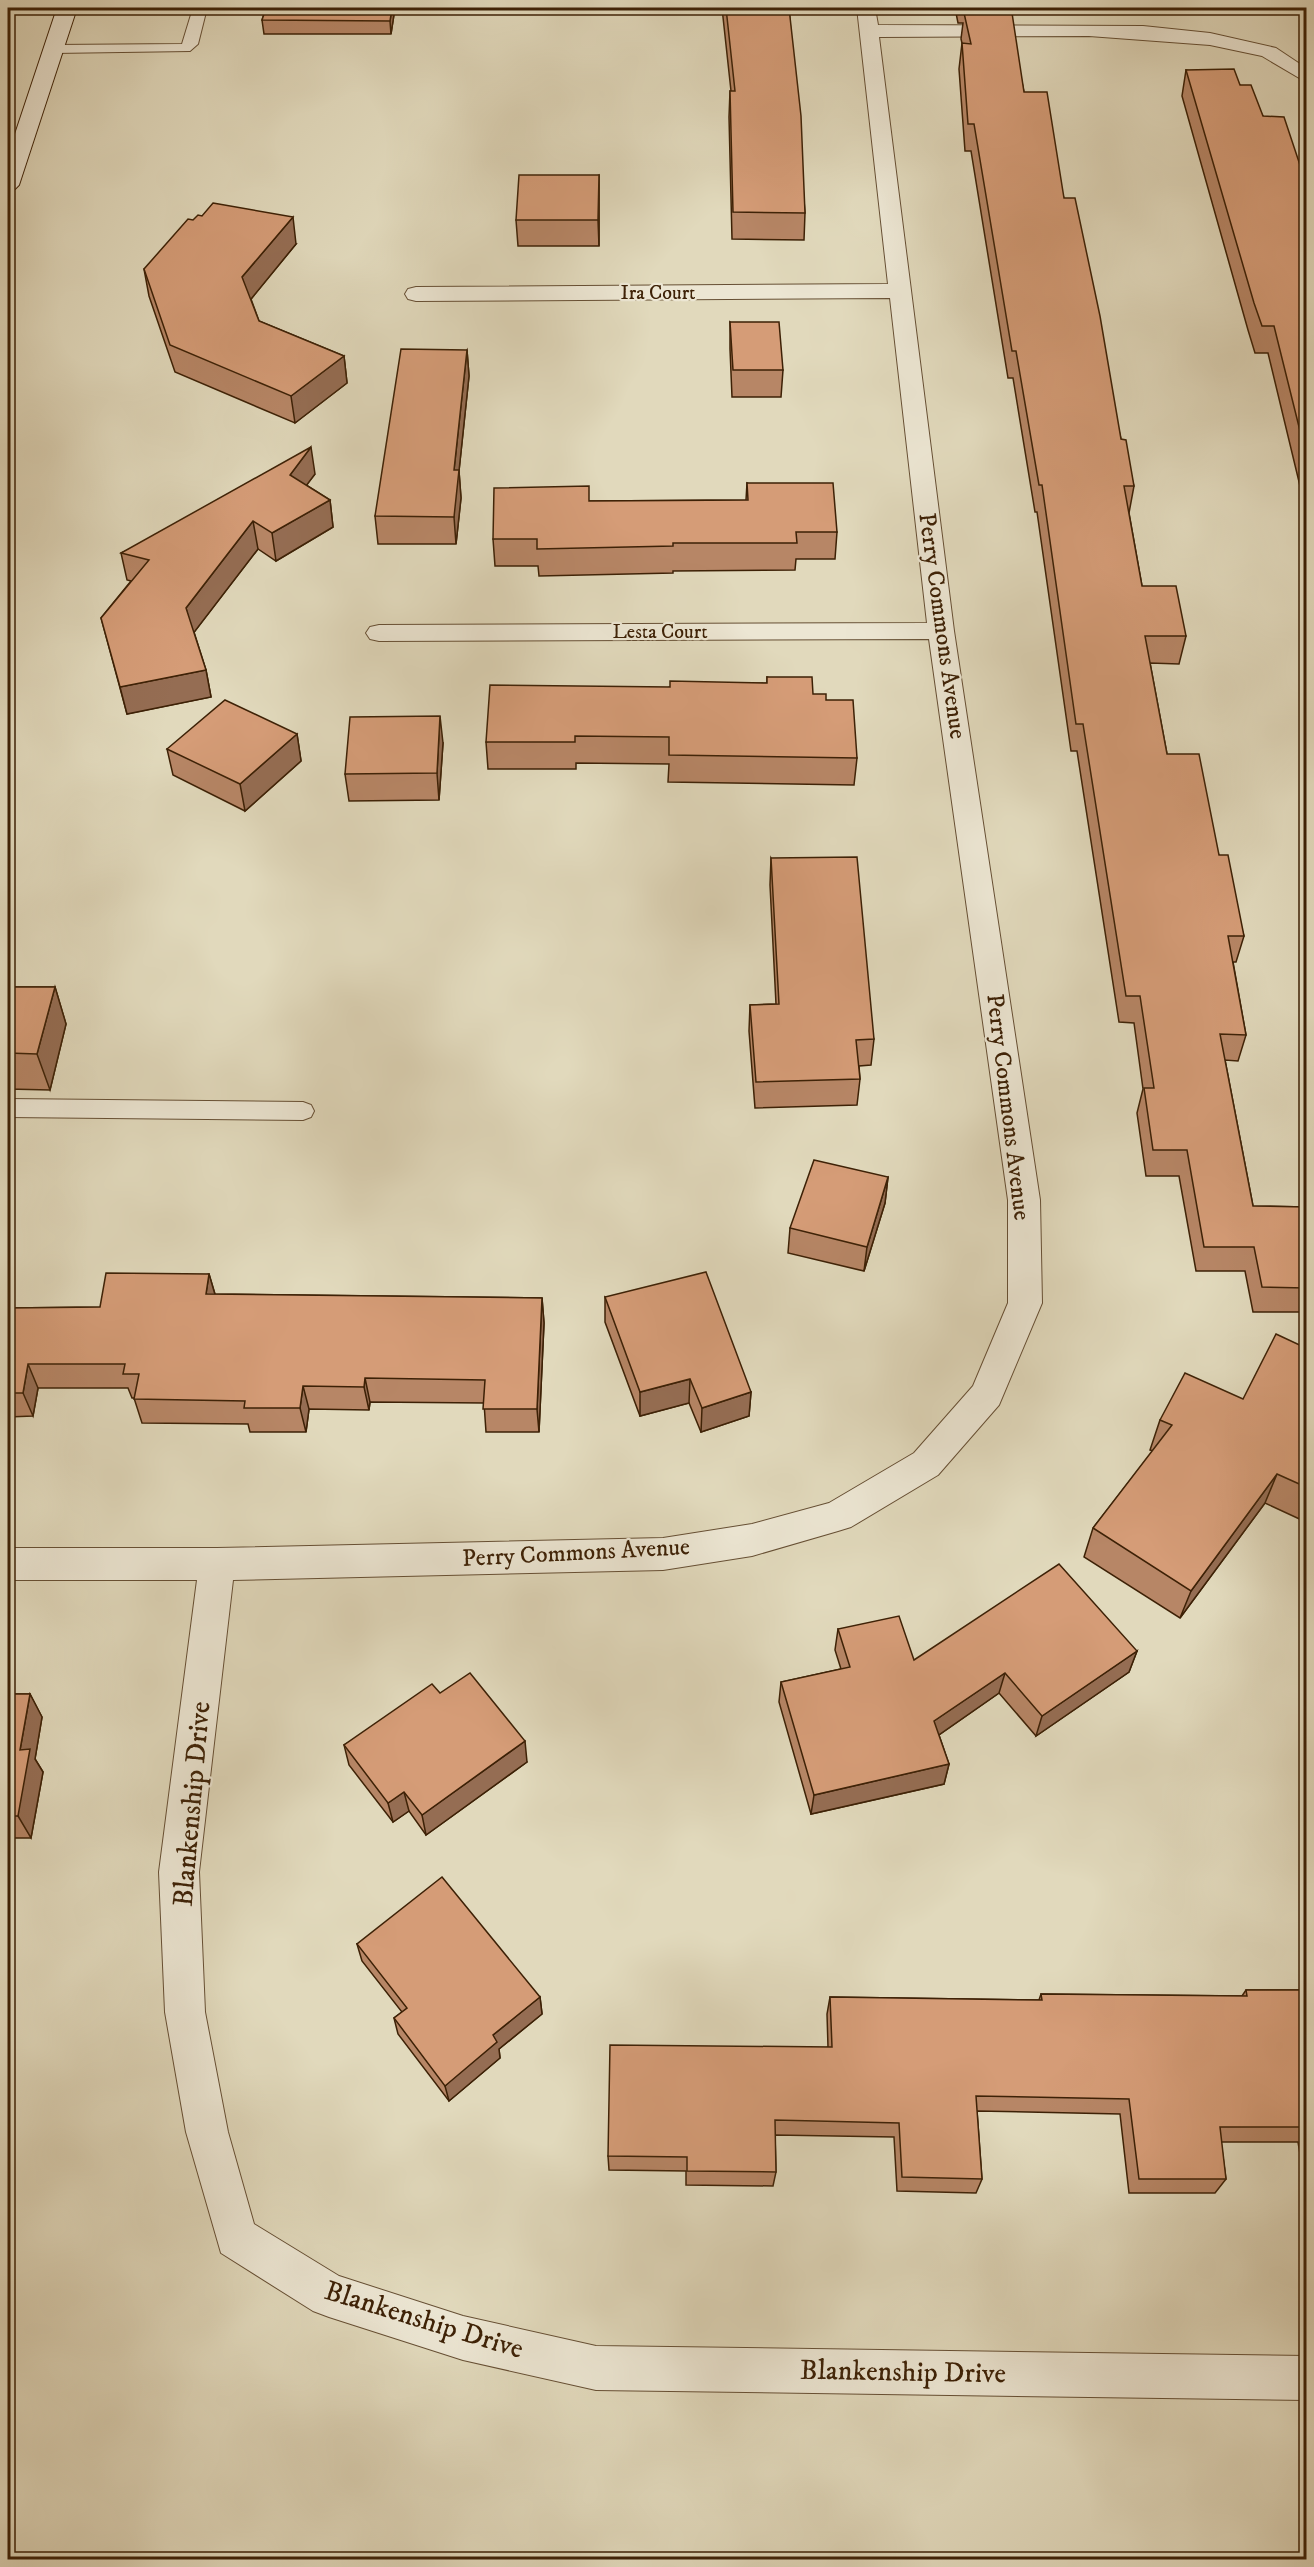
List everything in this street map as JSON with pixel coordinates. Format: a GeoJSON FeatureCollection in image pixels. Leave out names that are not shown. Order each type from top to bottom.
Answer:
{"type":"FeatureCollection","features":[{"type":"Feature","properties":{"kind":"street"},"geometry":{"type":"LineString","coordinates":[[8,185],[67,8]]}},
{"type":"Feature","properties":{"kind":"street"},"geometry":{"type":"LineString","coordinates":[[867,19],[1154,33],[1210,39],[1269,52],[1306,75]]}},
{"type":"Feature","properties":{"kind":"street","name":"Perry Commons Avenue"},"geometry":{"type":"LineString","coordinates":[[8,1564],[217,1564],[663,1554],[752,1540],[838,1516],[926,1464],[987,1395],[1025,1303],[1024,1200],[941,631],[867,19]]}},
{"type":"Feature","properties":{"kind":"street","name":"Ira Court"},"geometry":{"type":"LineString","coordinates":[[416,294],[900,291]]}},
{"type":"Feature","properties":{"kind":"street","name":"Lesta Court"},"geometry":{"type":"LineString","coordinates":[[379,633],[941,631]]}},
{"type":"Feature","properties":{"kind":"street","name":"Blankenship Drive"},"geometry":{"type":"LineString","coordinates":[[217,1564],[180,1884],[185,2012],[207,2132],[236,2238],[329,2295],[463,2338],[596,2368],[1306,2378]]}},
{"type":"Feature","properties":{"kind":"lane"},"geometry":{"type":"LineString","coordinates":[[54,49],[185,48],[191,44],[200,8]]}},
{"type":"Feature","properties":{"kind":"lane"},"geometry":{"type":"LineString","coordinates":[[8,1108],[303,1111]]}},
{"type":"Feature","properties":{"kind":"building"},"geometry":{"type":"Polygon","coordinates":[[[266,8],[392,8],[390,21],[262,20],[266,8]]]}},
{"type":"Feature","properties":{"kind":"building"},"geometry":{"type":"Polygon","coordinates":[[[726,8],[789,8],[801,116],[805,213],[733,212],[730,91],[735,91],[726,8]]]}},
{"type":"Feature","properties":{"kind":"building"},"geometry":{"type":"Polygon","coordinates":[[[964,13],[1012,13],[1024,92],[1047,92],[1064,198],[1075,198],[1100,316],[1121,439],[1126,440],[1134,486],[1124,486],[1142,586],[1176,586],[1186,636],[1145,636],[1167,754],[1199,754],[1219,855],[1228,855],[1244,936],[1228,936],[1246,1035],[1220,1034],[1253,1206],[1306,1207],[1306,1288],[1262,1287],[1254,1247],[1204,1247],[1187,1150],[1153,1150],[1144,1088],[1154,1088],[1140,996],[1126,996],[1083,724],[1076,724],[1042,485],[1039,485],[1016,351],[1012,351],[974,124],[968,124],[962,43],[971,44],[964,13]]]}},
{"type":"Feature","properties":{"kind":"building"},"geometry":{"type":"Polygon","coordinates":[[[1234,69],[1240,85],[1251,85],[1263,116],[1284,117],[1306,183],[1306,455],[1274,326],[1262,326],[1254,303],[1186,70],[1234,69]]]}},
{"type":"Feature","properties":{"kind":"building"},"geometry":{"type":"Polygon","coordinates":[[[519,175],[599,175],[598,220],[516,220],[519,175]]]}},
{"type":"Feature","properties":{"kind":"building"},"geometry":{"type":"Polygon","coordinates":[[[213,203],[293,217],[242,277],[259,321],[344,356],[291,396],[170,345],[144,269],[188,219],[193,220],[198,215],[202,216],[213,203]]]}},
{"type":"Feature","properties":{"kind":"building"},"geometry":{"type":"Polygon","coordinates":[[[730,322],[779,322],[783,370],[733,370],[730,322]]]}},
{"type":"Feature","properties":{"kind":"building"},"geometry":{"type":"Polygon","coordinates":[[[401,349],[467,350],[454,470],[459,470],[454,517],[375,516],[401,349]]]}},
{"type":"Feature","properties":{"kind":"building"},"geometry":{"type":"Polygon","coordinates":[[[311,447],[290,475],[330,500],[272,533],[253,521],[186,608],[206,670],[120,687],[101,618],[149,560],[121,553],[311,447]]]}},
{"type":"Feature","properties":{"kind":"building"},"geometry":{"type":"Polygon","coordinates":[[[747,483],[833,483],[837,532],[796,532],[797,543],[673,543],[673,546],[537,549],[537,539],[493,539],[494,488],[589,486],[589,501],[748,500],[747,483]]]}},
{"type":"Feature","properties":{"kind":"building"},"geometry":{"type":"Polygon","coordinates":[[[767,677],[812,677],[813,694],[826,694],[826,700],[853,700],[857,758],[669,755],[669,737],[575,736],[575,742],[486,742],[490,685],[670,687],[670,681],[767,683],[767,677]]]}},
{"type":"Feature","properties":{"kind":"building"},"geometry":{"type":"Polygon","coordinates":[[[225,700],[297,734],[240,784],[167,749],[225,700]]]}},
{"type":"Feature","properties":{"kind":"building"},"geometry":{"type":"Polygon","coordinates":[[[440,716],[437,773],[345,774],[350,717],[440,716]]]}},
{"type":"Feature","properties":{"kind":"building"},"geometry":{"type":"Polygon","coordinates":[[[857,857],[874,1039],[856,1040],[860,1079],[756,1082],[750,1005],[779,1004],[771,858],[857,857]]]}},
{"type":"Feature","properties":{"kind":"building"},"geometry":{"type":"Polygon","coordinates":[[[8,987],[55,987],[37,1054],[8,1053],[8,987]]]}},
{"type":"Feature","properties":{"kind":"building"},"geometry":{"type":"Polygon","coordinates":[[[814,1160],[888,1177],[867,1247],[790,1228],[814,1160]]]}},
{"type":"Feature","properties":{"kind":"building"},"geometry":{"type":"Polygon","coordinates":[[[706,1272],[751,1392],[702,1408],[690,1379],[640,1392],[605,1297],[706,1272]]]}},
{"type":"Feature","properties":{"kind":"building"},"geometry":{"type":"Polygon","coordinates":[[[106,1273],[209,1274],[206,1294],[542,1298],[537,1409],[483,1409],[485,1380],[365,1378],[364,1387],[303,1386],[300,1408],[244,1408],[245,1401],[134,1399],[139,1374],[123,1374],[125,1364],[28,1364],[23,1393],[8,1393],[8,1308],[100,1307],[106,1273]]]}},
{"type":"Feature","properties":{"kind":"building"},"geometry":{"type":"Polygon","coordinates":[[[1276,1334],[1306,1348],[1306,1487],[1277,1474],[1191,1591],[1093,1528],[1172,1425],[1160,1420],[1185,1373],[1243,1399],[1276,1334]]]}},
{"type":"Feature","properties":{"kind":"building"},"geometry":{"type":"Polygon","coordinates":[[[1059,1564],[1137,1651],[1042,1716],[1005,1673],[934,1721],[949,1764],[814,1795],[781,1682],[850,1667],[838,1629],[899,1616],[914,1660],[1059,1564]]]}},
{"type":"Feature","properties":{"kind":"building"},"geometry":{"type":"Polygon","coordinates":[[[470,1673],[525,1741],[422,1815],[404,1792],[388,1803],[344,1745],[432,1684],[440,1693],[470,1673]]]}},
{"type":"Feature","properties":{"kind":"building"},"geometry":{"type":"Polygon","coordinates":[[[8,1694],[30,1694],[20,1750],[30,1749],[18,1816],[8,1816],[8,1694]]]}},
{"type":"Feature","properties":{"kind":"building"},"geometry":{"type":"Polygon","coordinates":[[[442,1877],[540,1997],[493,2035],[497,2042],[445,2086],[394,2018],[407,2008],[357,1944],[442,1877]]]}},
{"type":"Feature","properties":{"kind":"building"},"geometry":{"type":"Polygon","coordinates":[[[1246,1990],[1306,1990],[1306,2127],[1220,2127],[1226,2179],[1139,2179],[1129,2099],[976,2096],[982,2179],[902,2177],[899,2123],[775,2120],[776,2172],[687,2171],[687,2157],[608,2156],[610,2045],[832,2047],[830,1997],[1042,2000],[1041,1994],[1247,1996],[1246,1990]]]}}]}
